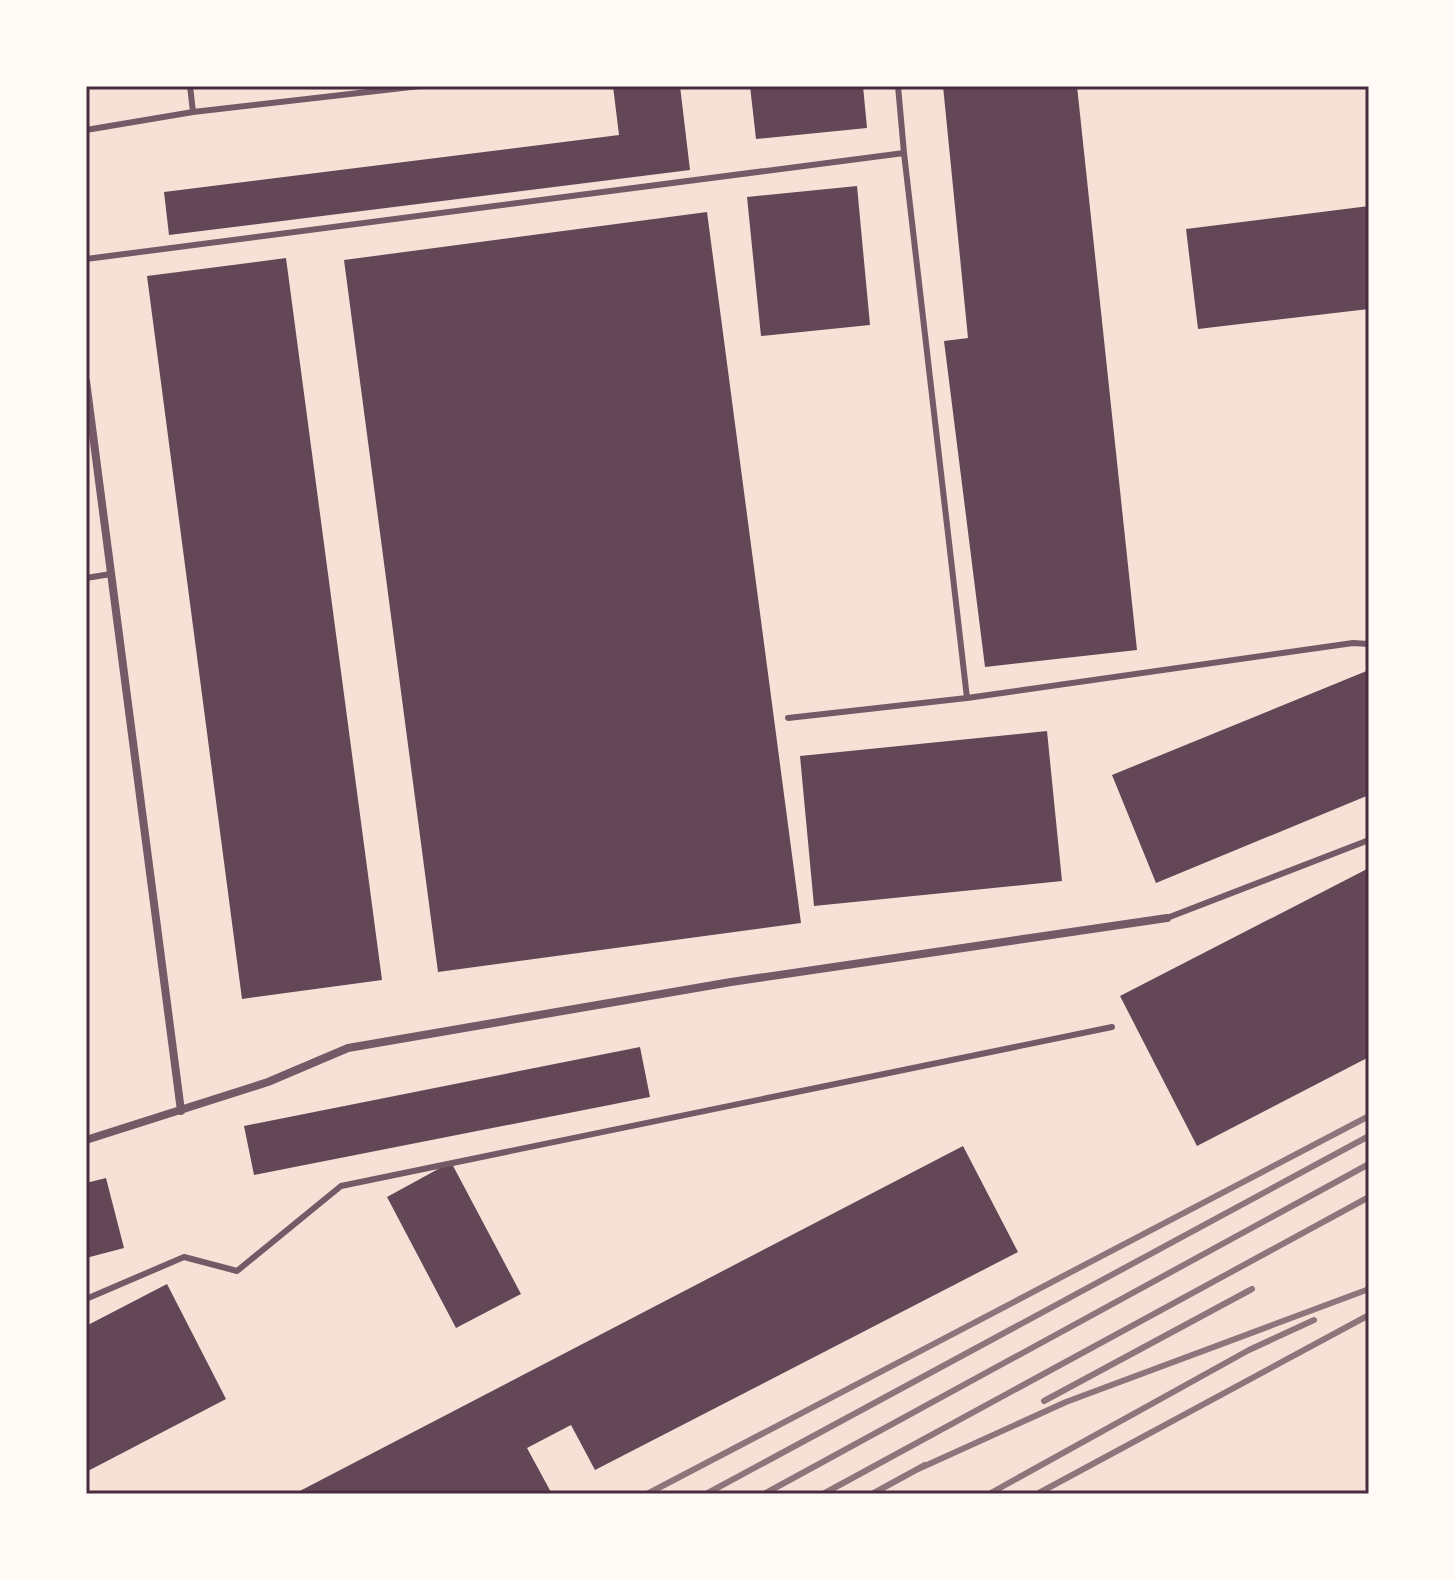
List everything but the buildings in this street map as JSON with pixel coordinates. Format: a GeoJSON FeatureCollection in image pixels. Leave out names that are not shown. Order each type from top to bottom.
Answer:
{"type":"FeatureCollection","features":[{"type":"Feature","properties":{"kind":"street"},"geometry":{"type":"LineString","coordinates":[[86,381],[181,1111]]}},
{"type":"Feature","properties":{"kind":"street"},"geometry":{"type":"LineString","coordinates":[[86,1140],[268,1082],[348,1048],[731,982],[1167,918]]}},
{"type":"Feature","properties":{"kind":"lane"},"geometry":{"type":"LineString","coordinates":[[190,86],[193,112]]}},
{"type":"Feature","properties":{"kind":"lane"},"geometry":{"type":"LineString","coordinates":[[86,130],[356,90],[420,86]]}},
{"type":"Feature","properties":{"kind":"lane"},"geometry":{"type":"LineString","coordinates":[[898,86],[967,698]]}},
{"type":"Feature","properties":{"kind":"lane"},"geometry":{"type":"LineString","coordinates":[[86,259],[904,153]]}},
{"type":"Feature","properties":{"kind":"lane"},"geometry":{"type":"LineString","coordinates":[[86,578],[111,574]]}},
{"type":"Feature","properties":{"kind":"lane"},"geometry":{"type":"LineString","coordinates":[[788,718],[967,698],[1353,643],[1369,644]]}},
{"type":"Feature","properties":{"kind":"lane"},"geometry":{"type":"LineString","coordinates":[[1167,918],[1369,840]]}},
{"type":"Feature","properties":{"kind":"lane"},"geometry":{"type":"LineString","coordinates":[[86,1299],[184,1257],[237,1271],[341,1186],[1112,1027]]}},
{"type":"Feature","properties":{"kind":"railway"},"geometry":{"type":"LineString","coordinates":[[647,1494],[1369,1116]]}},
{"type":"Feature","properties":{"kind":"railway"},"geometry":{"type":"LineString","coordinates":[[706,1494],[1369,1136]]}},
{"type":"Feature","properties":{"kind":"railway"},"geometry":{"type":"LineString","coordinates":[[764,1494],[1369,1164]]}},
{"type":"Feature","properties":{"kind":"railway"},"geometry":{"type":"LineString","coordinates":[[823,1494],[1369,1197]]}},
{"type":"Feature","properties":{"kind":"railway"},"geometry":{"type":"LineString","coordinates":[[1044,1401],[1252,1289]]}},
{"type":"Feature","properties":{"kind":"railway"},"geometry":{"type":"LineString","coordinates":[[916,1470],[1066,1402],[1369,1289]]}},
{"type":"Feature","properties":{"kind":"railway"},"geometry":{"type":"LineString","coordinates":[[1037,1494],[1369,1315]]}},
{"type":"Feature","properties":{"kind":"railway"},"geometry":{"type":"LineString","coordinates":[[989,1494],[1249,1350],[1314,1320]]}},
{"type":"Feature","properties":{"kind":"railway"},"geometry":{"type":"LineString","coordinates":[[872,1494],[925,1465]]}}]}
